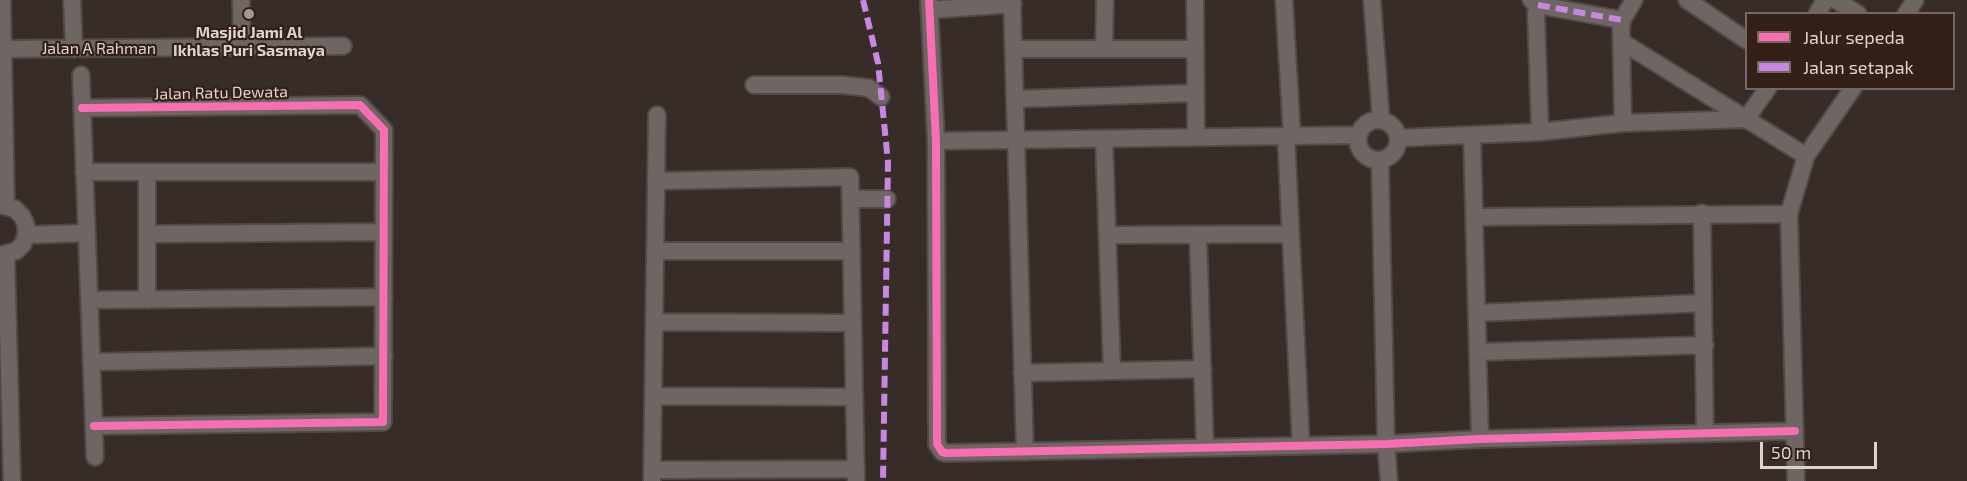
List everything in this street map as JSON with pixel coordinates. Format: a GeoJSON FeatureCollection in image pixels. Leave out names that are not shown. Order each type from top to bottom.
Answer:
{"type":"FeatureCollection","features":[{"type":"Feature","properties":{"kind":"street"},"geometry":{"type":"LineString","coordinates":[[2,0],[3,205],[15,209],[22,216],[26,225],[23,244],[16,251],[3,255]]}},
{"type":"Feature","properties":{"kind":"street"},"geometry":{"type":"LineString","coordinates":[[72,0],[74,49]]}},
{"type":"Feature","properties":{"kind":"street"},"geometry":{"type":"LineString","coordinates":[[242,0],[242,47]]}},
{"type":"Feature","properties":{"kind":"street"},"geometry":{"type":"LineString","coordinates":[[1104,50],[1105,0]]}},
{"type":"Feature","properties":{"kind":"street"},"geometry":{"type":"LineString","coordinates":[[1195,0],[1196,137]]}},
{"type":"Feature","properties":{"kind":"street"},"geometry":{"type":"LineString","coordinates":[[1284,0],[1291,234],[1301,446]]}},
{"type":"Feature","properties":{"kind":"street"},"geometry":{"type":"LineString","coordinates":[[1372,0],[1381,120]]}},
{"type":"Feature","properties":{"kind":"street"},"geometry":{"type":"LineString","coordinates":[[1623,123],[1622,20],[1634,0]]}},
{"type":"Feature","properties":{"kind":"street"},"geometry":{"type":"LineString","coordinates":[[1687,0],[1745,39]]}},
{"type":"Feature","properties":{"kind":"street"},"geometry":{"type":"LineString","coordinates":[[1836,0],[1855,12]]}},
{"type":"Feature","properties":{"kind":"street"},"geometry":{"type":"LineString","coordinates":[[1025,452],[1012,2],[929,5],[936,141],[937,444],[942,452],[1025,452],[1386,444],[1480,439],[1795,431]]}},
{"type":"Feature","properties":{"kind":"street"},"geometry":{"type":"LineString","coordinates":[[1540,132],[1537,2],[1622,20]]}},
{"type":"Feature","properties":{"kind":"street"},"geometry":{"type":"LineString","coordinates":[[1622,42],[1806,156]]}},
{"type":"Feature","properties":{"kind":"street","name":"Jalan A Rahman"},"geometry":{"type":"LineString","coordinates":[[1,49],[343,46]]}},
{"type":"Feature","properties":{"kind":"street"},"geometry":{"type":"LineString","coordinates":[[1014,49],[1195,50]]}},
{"type":"Feature","properties":{"kind":"street"},"geometry":{"type":"LineString","coordinates":[[81,75],[95,457]]}},
{"type":"Feature","properties":{"kind":"street"},"geometry":{"type":"LineString","coordinates":[[754,85],[843,85],[869,88],[881,97]]}},
{"type":"Feature","properties":{"kind":"street"},"geometry":{"type":"LineString","coordinates":[[1746,119],[1767,90]]}},
{"type":"Feature","properties":{"kind":"street"},"geometry":{"type":"LineString","coordinates":[[1796,481],[1789,213],[1806,156],[1852,90]]}},
{"type":"Feature","properties":{"kind":"street"},"geometry":{"type":"LineString","coordinates":[[1015,99],[1196,93]]}},
{"type":"Feature","properties":{"kind":"street","name":"Jalan Ratu Dewata"},"geometry":{"type":"LineString","coordinates":[[82,108],[360,105],[384,130],[384,172]]}},
{"type":"Feature","properties":{"kind":"street"},"geometry":{"type":"LineString","coordinates":[[656,180],[850,177],[856,475],[652,476],[654,396],[655,251],[656,180],[657,115]]}},
{"type":"Feature","properties":{"kind":"street"},"geometry":{"type":"LineString","coordinates":[[1398,138],[1540,132],[1623,123],[1746,119]]}},
{"type":"Feature","properties":{"kind":"street"},"geometry":{"type":"LineString","coordinates":[[1381,120],[1390,124],[1398,138],[1395,150],[1389,157],[1380,160],[1363,153],[1358,144],[1359,135],[1363,126],[1371,121],[1381,120]]}},
{"type":"Feature","properties":{"kind":"street"},"geometry":{"type":"LineString","coordinates":[[936,141],[1359,135]]}},
{"type":"Feature","properties":{"kind":"street"},"geometry":{"type":"LineString","coordinates":[[1472,135],[1480,439]]}},
{"type":"Feature","properties":{"kind":"street"},"geometry":{"type":"LineString","coordinates":[[1104,139],[1112,371]]}},
{"type":"Feature","properties":{"kind":"street"},"geometry":{"type":"LineString","coordinates":[[1380,160],[1386,444],[1389,481]]}},
{"type":"Feature","properties":{"kind":"street"},"geometry":{"type":"LineString","coordinates":[[84,172],[384,172],[383,422],[94,426]]}},
{"type":"Feature","properties":{"kind":"street"},"geometry":{"type":"LineString","coordinates":[[147,172],[147,300]]}},
{"type":"Feature","properties":{"kind":"street"},"geometry":{"type":"LineString","coordinates":[[851,199],[887,199]]}},
{"type":"Feature","properties":{"kind":"street"},"geometry":{"type":"LineString","coordinates":[[1702,213],[1705,433]]}},
{"type":"Feature","properties":{"kind":"street"},"geometry":{"type":"LineString","coordinates":[[1474,217],[1789,213]]}},
{"type":"Feature","properties":{"kind":"street"},"geometry":{"type":"LineString","coordinates":[[147,234],[384,232]]}},
{"type":"Feature","properties":{"kind":"street"},"geometry":{"type":"LineString","coordinates":[[26,235],[86,233]]}},
{"type":"Feature","properties":{"kind":"street"},"geometry":{"type":"LineString","coordinates":[[1107,235],[1291,234]]}},
{"type":"Feature","properties":{"kind":"street"},"geometry":{"type":"LineString","coordinates":[[1198,235],[1205,448]]}},
{"type":"Feature","properties":{"kind":"street"},"geometry":{"type":"LineString","coordinates":[[655,251],[852,251]]}},
{"type":"Feature","properties":{"kind":"street"},"geometry":{"type":"LineString","coordinates":[[3,255],[6,481]]}},
{"type":"Feature","properties":{"kind":"street"},"geometry":{"type":"LineString","coordinates":[[3,255],[12,481]]}},
{"type":"Feature","properties":{"kind":"street"},"geometry":{"type":"LineString","coordinates":[[89,300],[384,297]]}},
{"type":"Feature","properties":{"kind":"street"},"geometry":{"type":"LineString","coordinates":[[1477,313],[1703,303]]}},
{"type":"Feature","properties":{"kind":"street"},"geometry":{"type":"LineString","coordinates":[[655,322],[853,324]]}},
{"type":"Feature","properties":{"kind":"street"},"geometry":{"type":"LineString","coordinates":[[1479,352],[1705,345]]}},
{"type":"Feature","properties":{"kind":"street"},"geometry":{"type":"LineString","coordinates":[[91,363],[384,356]]}},
{"type":"Feature","properties":{"kind":"street"},"geometry":{"type":"LineString","coordinates":[[1023,373],[1203,369]]}},
{"type":"Feature","properties":{"kind":"street"},"geometry":{"type":"LineString","coordinates":[[654,396],[855,397]]}},
{"type":"Feature","properties":{"kind":"marked path"},"geometry":{"type":"LineString","coordinates":[[863,0],[878,63],[888,162],[883,481]]}},
{"type":"Feature","properties":{"kind":"marked path"},"geometry":{"type":"LineString","coordinates":[[1538,5],[1622,20]]}},
{"type":"Feature","properties":{"kind":"cycle path"},"geometry":{"type":"LineString","coordinates":[[929,0],[936,141],[937,444],[942,452],[1386,444],[1480,439],[1795,431]]}},
{"type":"Feature","properties":{"kind":"cycle path"},"geometry":{"type":"LineString","coordinates":[[82,108],[360,105],[384,130],[383,422],[94,426]]}},
{"type":"Feature","properties":{"kind":"place","name":"Masjid Jami Al Ikhlas Puri Sasmaya"},"geometry":{"type":"Point","coordinates":[249,14]}}]}
